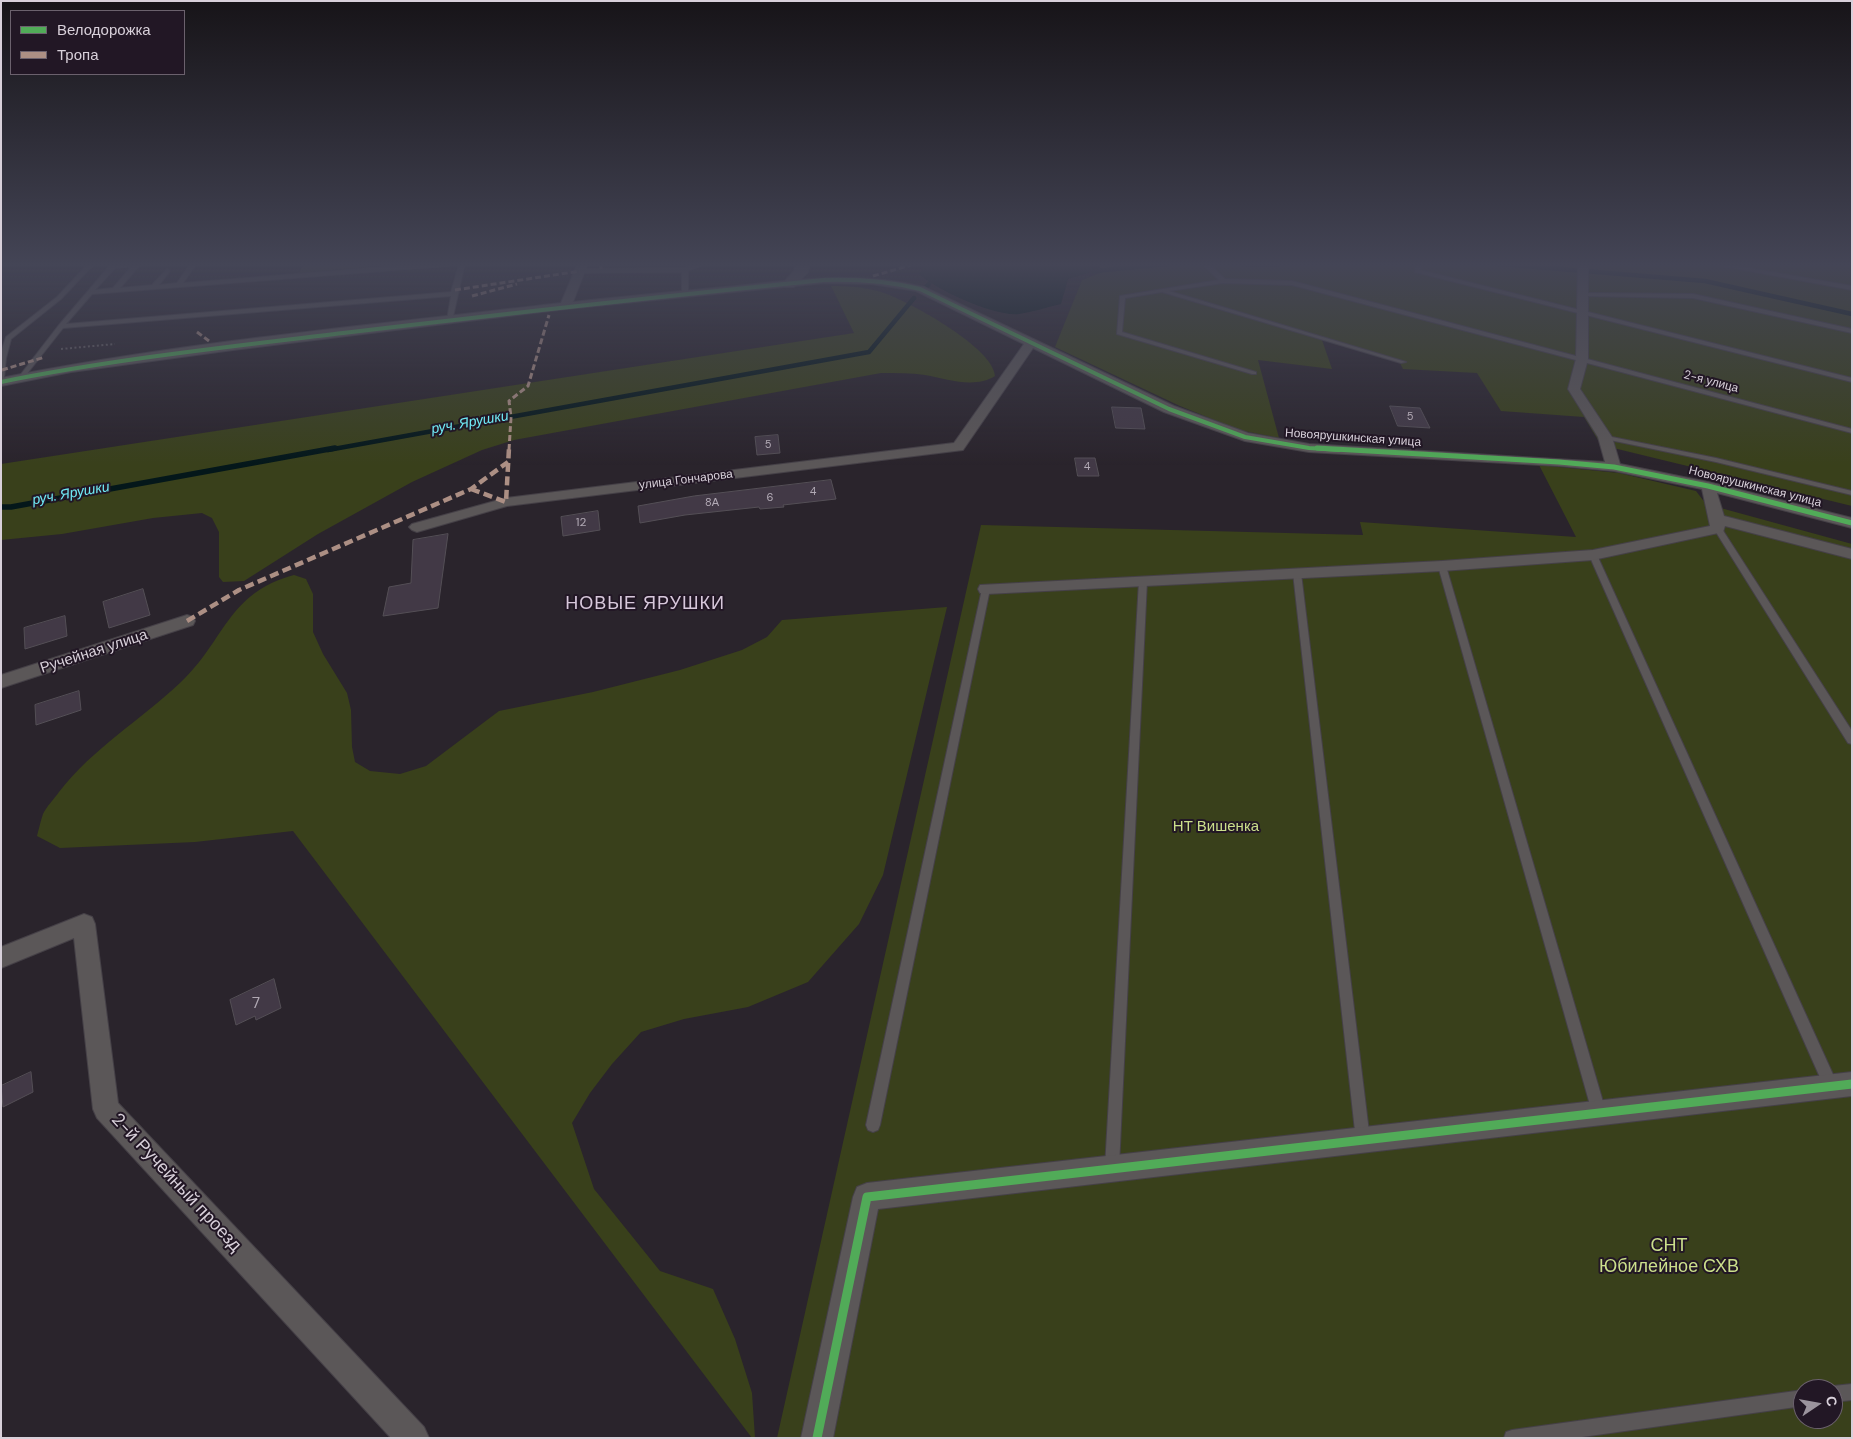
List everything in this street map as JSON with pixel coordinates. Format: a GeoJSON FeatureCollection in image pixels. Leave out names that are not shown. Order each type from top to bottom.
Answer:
{"type":"FeatureCollection","features":[{"type":"Feature","properties":{"kind":"street","name":"Новоярушкинская улица"},"geometry":{"type":"LineString","coordinates":[[1,382],[71,368],[370,330]]}},
{"type":"Feature","properties":{"kind":"street","name":"Новоярушкинская улица"},"geometry":{"type":"LineString","coordinates":[[1006,330],[1169,409],[1245,437],[1308,448],[1559,462],[1614,467],[1708,486],[1852,522]]}},
{"type":"Feature","properties":{"kind":"street"},"geometry":{"type":"LineString","coordinates":[[1582,330],[1582,359],[1574,389],[1605,437],[1614,467]]}},
{"type":"Feature","properties":{"kind":"street","name":"улица Гончарова"},"geometry":{"type":"LineString","coordinates":[[417,527],[506,502],[958,447],[1031,342]]}},
{"type":"Feature","properties":{"kind":"street"},"geometry":{"type":"LineString","coordinates":[[1708,486],[1718,524]]}},
{"type":"Feature","properties":{"kind":"street"},"geometry":{"type":"LineString","coordinates":[[986,589],[1442,566],[1593,555],[1718,524],[1852,554]]}},
{"type":"Feature","properties":{"kind":"street","name":"Ручейная улица"},"geometry":{"type":"LineString","coordinates":[[1,682],[187,621]]}},
{"type":"Feature","properties":{"kind":"street","name":"2-й Ручейный проезд"},"geometry":{"type":"LineString","coordinates":[[1,958],[84,924],[106,1109],[413,1438]]}},
{"type":"Feature","properties":{"kind":"street"},"geometry":{"type":"LineString","coordinates":[[817,1438],[867,1197],[1841,1085]]}},
{"type":"Feature","properties":{"kind":"lane"},"geometry":{"type":"LineString","coordinates":[[1,378],[8,338],[18,330]]}},
{"type":"Feature","properties":{"kind":"lane"},"geometry":{"type":"LineString","coordinates":[[20,378],[58,330]]}},
{"type":"Feature","properties":{"kind":"lane","name":"2-я улица"},"geometry":{"type":"LineString","coordinates":[[1119,330],[1119,333],[1254,373]]}},
{"type":"Feature","properties":{"kind":"lane"},"geometry":{"type":"LineString","coordinates":[[1294,330],[1402,362]]}},
{"type":"Feature","properties":{"kind":"lane","name":"2-я улица"},"geometry":{"type":"LineString","coordinates":[[1472,330],[1852,432]]}},
{"type":"Feature","properties":{"kind":"lane"},"geometry":{"type":"LineString","coordinates":[[1651,330],[1852,380]]}},
{"type":"Feature","properties":{"kind":"lane"},"geometry":{"type":"LineString","coordinates":[[1605,437],[1716,460],[1852,493]]}},
{"type":"Feature","properties":{"kind":"lane"},"geometry":{"type":"LineString","coordinates":[[1718,524],[1852,740]]}},
{"type":"Feature","properties":{"kind":"lane"},"geometry":{"type":"LineString","coordinates":[[1593,555],[1841,1085]]}},
{"type":"Feature","properties":{"kind":"lane"},"geometry":{"type":"LineString","coordinates":[[1442,566],[1599,1113]]}},
{"type":"Feature","properties":{"kind":"lane"},"geometry":{"type":"LineString","coordinates":[[1297,573],[1363,1140]]}},
{"type":"Feature","properties":{"kind":"lane"},"geometry":{"type":"LineString","coordinates":[[1112,1169],[1143,581]]}},
{"type":"Feature","properties":{"kind":"lane"},"geometry":{"type":"LineString","coordinates":[[873,1125],[986,589]]}},
{"type":"Feature","properties":{"kind":"lane"},"geometry":{"type":"LineString","coordinates":[[1512,1438],[1793,1399]]}},
{"type":"Feature","properties":{"kind":"green space"},"geometry":{"type":"Polygon","coordinates":[[[853,330],[953,330],[981,352],[991,365],[995,376],[978,382],[961,382],[920,374],[881,373],[514,440],[482,450],[412,482],[318,534],[244,581],[223,582],[219,577],[219,532],[212,518],[202,513],[153,518],[62,534],[1,540],[1,464],[854,333],[853,330]]]}},
{"type":"Feature","properties":{"kind":"green space"},"geometry":{"type":"Polygon","coordinates":[[[1062,330],[1852,330],[1852,506],[1601,445],[1584,417],[1501,411],[1477,373],[1403,369],[1400,363],[1322,340],[1332,369],[1258,360],[1279,438],[1239,430],[1180,406],[1055,347],[1062,330]]]}},
{"type":"Feature","properties":{"kind":"green space","name":"НТ Вишенка"},"geometry":{"type":"Polygon","coordinates":[[[1539,465],[1619,473],[1696,491],[1706,504],[1852,544],[1852,1438],[777,1438],[981,525],[1363,535],[1360,522],[1576,537],[1539,465]]]}},
{"type":"Feature","properties":{"kind":"green space"},"geometry":{"type":"Polygon","coordinates":[[[294,575],[306,579],[313,594],[313,632],[323,654],[347,693],[351,710],[352,747],[355,762],[370,771],[400,774],[426,766],[499,711],[593,692],[680,670],[742,650],[767,637],[782,620],[947,607],[883,875],[859,924],[808,982],[748,1007],[684,1019],[641,1032],[612,1064],[590,1093],[572,1123],[594,1189],[660,1271],[713,1289],[735,1339],[752,1393],[755,1438],[752,1438],[293,831],[195,842],[60,848],[37,836],[42,816],[72,776],[102,748],[181,682],[208,651],[240,606],[254,594],[272,583],[294,575]]]}},
{"type":"Feature","properties":{"kind":"building"},"geometry":{"type":"Polygon","coordinates":[[[1390,406],[1420,408],[1430,428],[1398,426],[1390,406]]]}},
{"type":"Feature","properties":{"kind":"building"},"geometry":{"type":"Polygon","coordinates":[[[1112,407],[1141,408],[1145,429],[1116,428],[1112,407]]]}},
{"type":"Feature","properties":{"kind":"building"},"geometry":{"type":"Polygon","coordinates":[[[778,435],[780,453],[757,455],[755,437],[778,435]]]}},
{"type":"Feature","properties":{"kind":"building"},"geometry":{"type":"Polygon","coordinates":[[[1075,458],[1095,458],[1099,476],[1078,476],[1075,458]]]}},
{"type":"Feature","properties":{"kind":"building"},"geometry":{"type":"Polygon","coordinates":[[[831,480],[836,499],[783,505],[784,507],[760,509],[759,507],[685,515],[640,523],[638,506],[694,496],[831,480]]]}},
{"type":"Feature","properties":{"kind":"building"},"geometry":{"type":"Polygon","coordinates":[[[598,511],[600,530],[563,536],[561,517],[598,511]]]}},
{"type":"Feature","properties":{"kind":"building"},"geometry":{"type":"Polygon","coordinates":[[[448,534],[438,608],[383,616],[389,587],[411,583],[413,540],[448,534]]]}},
{"type":"Feature","properties":{"kind":"building"},"geometry":{"type":"Polygon","coordinates":[[[143,589],[150,615],[109,628],[103,602],[143,589]]]}},
{"type":"Feature","properties":{"kind":"building"},"geometry":{"type":"Polygon","coordinates":[[[65,616],[67,636],[25,649],[24,628],[65,616]]]}},
{"type":"Feature","properties":{"kind":"building"},"geometry":{"type":"Polygon","coordinates":[[[79,691],[81,710],[36,725],[35,705],[79,691]]]}},
{"type":"Feature","properties":{"kind":"building"},"geometry":{"type":"Polygon","coordinates":[[[274,979],[281,1008],[256,1020],[255,1016],[236,1025],[230,1000],[274,979]]]}},
{"type":"Feature","properties":{"kind":"building"},"geometry":{"type":"Polygon","coordinates":[[[31,1072],[33,1092],[3,1107],[1,1086],[31,1072]]]}},
{"type":"Feature","properties":{"kind":"waterway","name":"руч. Ярушки"},"geometry":{"type":"LineString","coordinates":[[328,450],[869,352],[887,330]]}},
{"type":"Feature","properties":{"kind":"waterway","name":"руч. Ярушки"},"geometry":{"type":"LineString","coordinates":[[1,507],[11,507],[335,448]]}},
{"type":"Feature","properties":{"kind":"marked path"},"geometry":{"type":"LineString","coordinates":[[471,489],[506,502],[511,417],[509,401],[528,386],[545,330]]}},
{"type":"Feature","properties":{"kind":"marked path"},"geometry":{"type":"LineString","coordinates":[[197,332],[209,341]]}},
{"type":"Feature","properties":{"kind":"marked path"},"geometry":{"type":"LineString","coordinates":[[2,370],[45,357]]}},
{"type":"Feature","properties":{"kind":"marked path"},"geometry":{"type":"LineString","coordinates":[[187,621],[239,590],[471,489],[508,462]]}},
{"type":"Feature","properties":{"kind":"cycle path"},"geometry":{"type":"LineString","coordinates":[[1,382],[71,368],[365,330]]}},
{"type":"Feature","properties":{"kind":"cycle path"},"geometry":{"type":"LineString","coordinates":[[1005,330],[1169,409],[1245,437],[1309,448],[1559,462],[1614,467],[1708,486],[1852,523]]}},
{"type":"Feature","properties":{"kind":"cycle path"},"geometry":{"type":"LineString","coordinates":[[817,1438],[867,1197],[1852,1084]]}},
{"type":"Feature","properties":{"kind":"district","name":"НОВЫЕ ЯРУШКИ"},"geometry":{"type":"Point","coordinates":[645,604]}},
{"type":"Feature","properties":{"kind":"park label","name":"СНТ Юбилейное СХВ"},"geometry":{"type":"Point","coordinates":[1669,1256]}}]}
